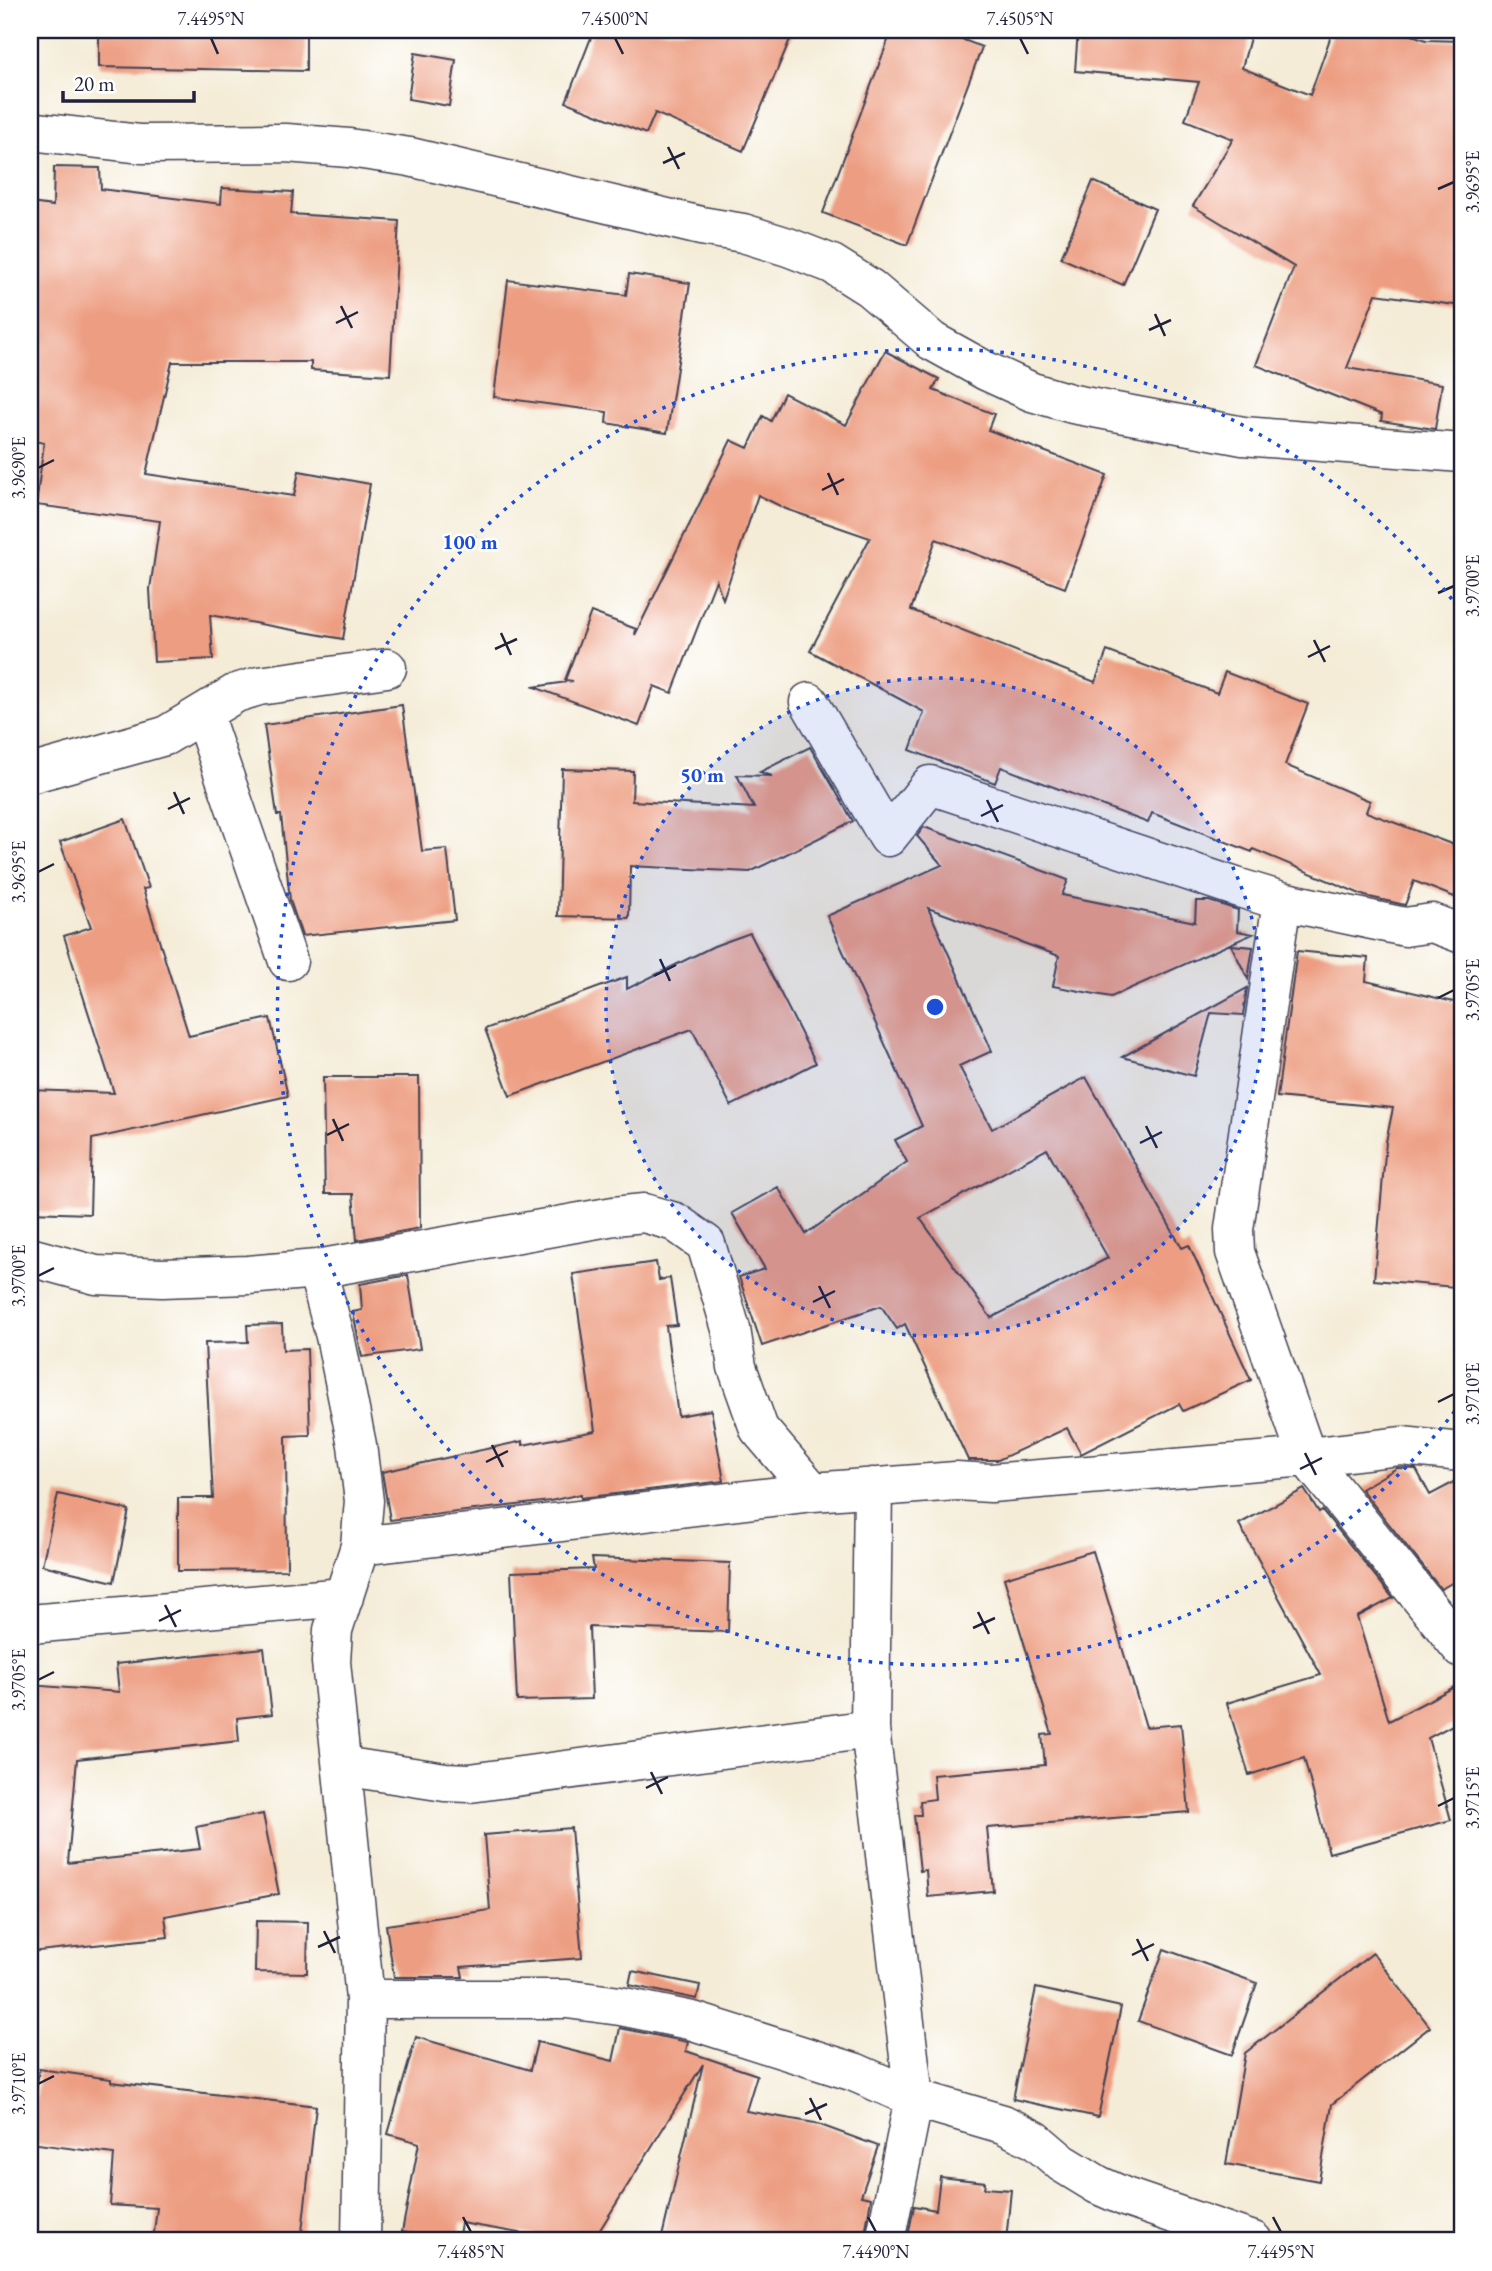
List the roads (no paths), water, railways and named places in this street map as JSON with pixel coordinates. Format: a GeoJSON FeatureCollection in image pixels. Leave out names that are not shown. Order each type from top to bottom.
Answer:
{"type":"FeatureCollection","features":[{"type":"Feature","properties":{"kind":"street"},"geometry":{"type":"LineString","coordinates":[[30,131],[141,144],[286,143],[410,157],[701,226],[743,233],[788,247],[832,264],[870,288],[932,341],[986,371],[1032,392],[1073,404],[1243,436],[1462,453]]}},
{"type":"Feature","properties":{"kind":"street"},"geometry":{"type":"LineString","coordinates":[[30,774],[165,736],[236,693],[259,686],[387,668]]}},
{"type":"Feature","properties":{"kind":"street"},"geometry":{"type":"LineString","coordinates":[[809,702],[888,838],[930,785],[1282,901],[1405,927],[1432,923],[1462,934]]}},
{"type":"Feature","properties":{"kind":"street"},"geometry":{"type":"LineString","coordinates":[[203,714],[288,961]]}},
{"type":"Feature","properties":{"kind":"street"},"geometry":{"type":"LineString","coordinates":[[1282,901],[1234,1229],[1235,1252],[1307,1457],[1462,1649]]}},
{"type":"Feature","properties":{"kind":"street"},"geometry":{"type":"LineString","coordinates":[[30,1257],[96,1275],[149,1278],[248,1275],[317,1269],[614,1216],[644,1213],[676,1222],[706,1244],[731,1329],[737,1367],[760,1429],[813,1492]]}},
{"type":"Feature","properties":{"kind":"street"},"geometry":{"type":"LineString","coordinates":[[317,1269],[335,1336],[357,1445],[364,1501],[360,1546],[333,1630],[331,1662],[365,1999],[361,2241]]}},
{"type":"Feature","properties":{"kind":"street"},"geometry":{"type":"LineString","coordinates":[[360,1546],[813,1492],[956,1480],[991,1483],[1307,1457],[1401,1446],[1462,1452]]}},
{"type":"Feature","properties":{"kind":"street"},"geometry":{"type":"LineString","coordinates":[[873,1487],[870,1729],[914,2098],[885,2241]]}},
{"type":"Feature","properties":{"kind":"street"},"geometry":{"type":"LineString","coordinates":[[30,1624],[344,1597]]}},
{"type":"Feature","properties":{"kind":"street"},"geometry":{"type":"LineString","coordinates":[[342,1766],[445,1782],[470,1783],[870,1729]]}},
{"type":"Feature","properties":{"kind":"street"},"geometry":{"type":"LineString","coordinates":[[365,1999],[567,1998],[620,2006],[706,2025],[855,2072],[914,2098],[1003,2124],[1035,2140],[1062,2163],[1098,2185],[1125,2197],[1253,2241]]}}]}
